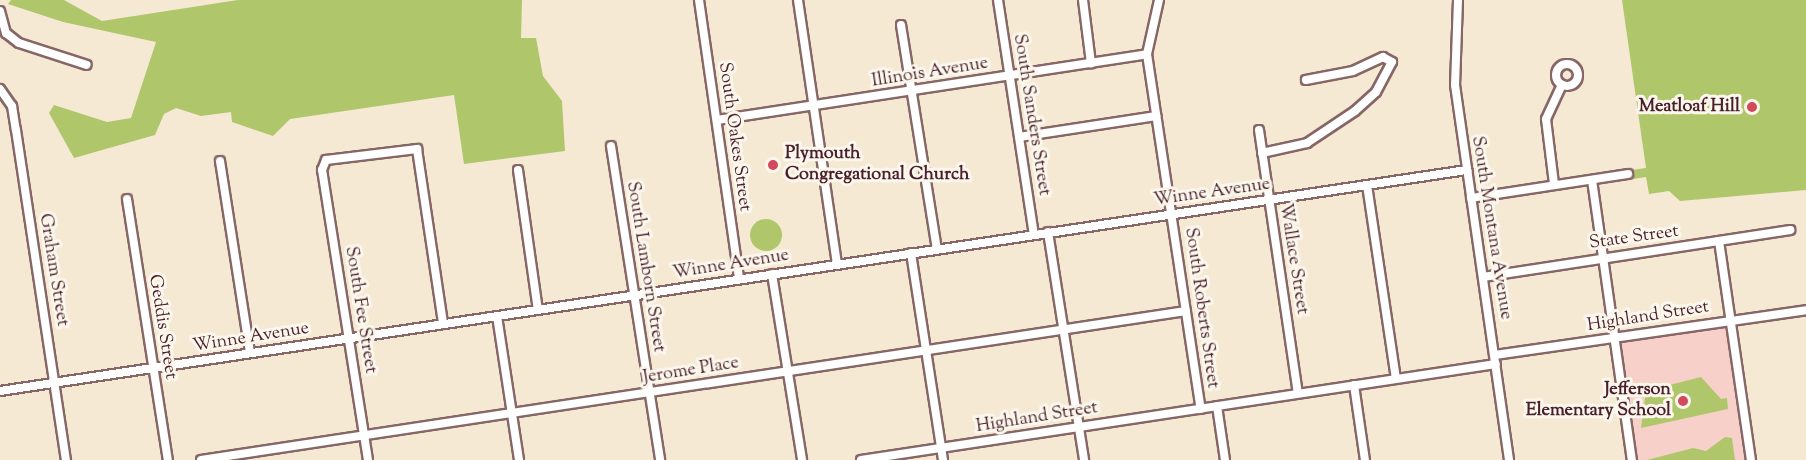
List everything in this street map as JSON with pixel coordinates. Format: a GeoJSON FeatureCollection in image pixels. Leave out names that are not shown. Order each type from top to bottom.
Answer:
{"type":"FeatureCollection","features":[{"type":"Feature","properties":{"kind":"street"},"geometry":{"type":"LineString","coordinates":[[2,0],[0,10],[6,33],[19,43],[87,65]]}},
{"type":"Feature","properties":{"kind":"street","name":"South Oakes Street"},"geometry":{"type":"LineString","coordinates":[[699,0],[739,279]]}},
{"type":"Feature","properties":{"kind":"street"},"geometry":{"type":"LineString","coordinates":[[798,0],[837,264]]}},
{"type":"Feature","properties":{"kind":"street","name":"South Sanders Street"},"geometry":{"type":"LineString","coordinates":[[998,0],[1034,234]]}},
{"type":"Feature","properties":{"kind":"street"},"geometry":{"type":"LineString","coordinates":[[1083,0],[1091,63]]}},
{"type":"Feature","properties":{"kind":"street","name":"South Roberts Street"},"geometry":{"type":"LineString","coordinates":[[1159,0],[1147,54],[1201,409]]}},
{"type":"Feature","properties":{"kind":"street","name":"South Montana Avenue"},"geometry":{"type":"LineString","coordinates":[[1458,0],[1454,72],[1509,460]]}},
{"type":"Feature","properties":{"kind":"street"},"geometry":{"type":"LineString","coordinates":[[901,25],[937,249]]}},
{"type":"Feature","properties":{"kind":"street","name":"Illinois Avenue"},"geometry":{"type":"LineString","coordinates":[[717,120],[1147,54]]}},
{"type":"Feature","properties":{"kind":"street"},"geometry":{"type":"LineString","coordinates":[[1262,153],[1307,143],[1355,111],[1376,92],[1392,62],[1383,57],[1353,71],[1306,80]]}},
{"type":"Feature","properties":{"kind":"street"},"geometry":{"type":"LineString","coordinates":[[1554,184],[1546,119],[1562,85]]}},
{"type":"Feature","properties":{"kind":"street","name":"Graham Street"},"geometry":{"type":"LineString","coordinates":[[0,89],[12,106],[66,460]]}},
{"type":"Feature","properties":{"kind":"street"},"geometry":{"type":"LineString","coordinates":[[1019,137],[1156,116]]}},
{"type":"Feature","properties":{"kind":"street","name":"Wallace Street"},"geometry":{"type":"LineString","coordinates":[[1258,130],[1298,393]]}},
{"type":"Feature","properties":{"kind":"street","name":"South Fee Street"},"geometry":{"type":"LineString","coordinates":[[368,460],[322,165],[330,159],[409,146],[417,153],[443,324]]}},
{"type":"Feature","properties":{"kind":"street","name":"South Lamborn Street"},"geometry":{"type":"LineString","coordinates":[[610,146],[660,460]]}},
{"type":"Feature","properties":{"kind":"street"},"geometry":{"type":"LineString","coordinates":[[220,161],[250,353]]}},
{"type":"Feature","properties":{"kind":"street"},"geometry":{"type":"LineString","coordinates":[[518,170],[538,310]]}},
{"type":"Feature","properties":{"kind":"street","name":"Winne Avenue"},"geometry":{"type":"LineString","coordinates":[[0,391],[1467,170]]}},
{"type":"Feature","properties":{"kind":"street"},"geometry":{"type":"LineString","coordinates":[[1471,198],[1628,174]]}},
{"type":"Feature","properties":{"kind":"street"},"geometry":{"type":"LineString","coordinates":[[1592,180],[1632,460]]}},
{"type":"Feature","properties":{"kind":"street"},"geometry":{"type":"LineString","coordinates":[[1367,185],[1396,378]]}},
{"type":"Feature","properties":{"kind":"street","name":"Geddis Street"},"geometry":{"type":"LineString","coordinates":[[127,199],[168,460]]}},
{"type":"Feature","properties":{"kind":"street","name":"State Street"},"geometry":{"type":"LineString","coordinates":[[1483,277],[1790,230]]}},
{"type":"Feature","properties":{"kind":"street"},"geometry":{"type":"LineString","coordinates":[[1048,232],[1084,460]]}},
{"type":"Feature","properties":{"kind":"street"},"geometry":{"type":"LineString","coordinates":[[1719,241],[1751,460]]}},
{"type":"Feature","properties":{"kind":"street"},"geometry":{"type":"LineString","coordinates":[[911,254],[943,460]]}},
{"type":"Feature","properties":{"kind":"street"},"geometry":{"type":"LineString","coordinates":[[772,274],[802,460]]}},
{"type":"Feature","properties":{"kind":"street","name":"Highland Street"},"geometry":{"type":"LineString","coordinates":[[861,460],[1354,385],[1615,338],[1806,310]]}},
{"type":"Feature","properties":{"kind":"street","name":"Jerome Place"},"geometry":{"type":"LineString","coordinates":[[201,460],[1186,311]]}},
{"type":"Feature","properties":{"kind":"street"},"geometry":{"type":"LineString","coordinates":[[497,316],[519,460]]}},
{"type":"Feature","properties":{"kind":"street"},"geometry":{"type":"LineString","coordinates":[[1354,385],[1365,460]]}},
{"type":"Feature","properties":{"kind":"street"},"geometry":{"type":"LineString","coordinates":[[1216,406],[1225,460]]}},
{"type":"Feature","properties":{"kind":"shaded area","name":"Jefferson Elementary School"},"geometry":{"type":"Polygon","coordinates":[[[1726,327],[1746,460],[1638,460],[1621,342],[1726,327]]]}},
{"type":"Feature","properties":{"kind":"green space"},"geometry":{"type":"Polygon","coordinates":[[[11,0],[64,0],[102,21],[238,0],[522,0],[521,38],[536,38],[543,76],[562,101],[565,151],[464,164],[454,95],[290,119],[273,136],[232,122],[231,112],[201,116],[176,108],[164,114],[155,135],[74,158],[49,113],[54,105],[107,122],[131,118],[156,42],[63,22],[8,4],[11,0]]]}},
{"type":"Feature","properties":{"kind":"green space"},"geometry":{"type":"Polygon","coordinates":[[[1622,0],[1806,0],[1806,190],[1680,201],[1669,191],[1649,194],[1646,177],[1633,179],[1632,170],[1646,168],[1622,0]]]}},
{"type":"Feature","properties":{"kind":"green space"},"geometry":{"type":"Polygon","coordinates":[[[766,219],[778,223],[782,235],[778,247],[766,251],[754,247],[750,235],[754,223],[766,219]]]}},
{"type":"Feature","properties":{"kind":"green space"},"geometry":{"type":"Polygon","coordinates":[[[1701,377],[1721,399],[1727,398],[1728,409],[1641,428],[1646,391],[1701,377]]]}},
{"type":"Feature","properties":{"kind":"green space"},"geometry":{"type":"Polygon","coordinates":[[[1725,437],[1732,438],[1735,460],[1647,460],[1693,448],[1706,451],[1725,437]]]}},
{"type":"Feature","properties":{"kind":"place","name":"Meatloaf Hill"},"geometry":{"type":"Point","coordinates":[1752,107]}},
{"type":"Feature","properties":{"kind":"place","name":"Plymouth Congregational Church"},"geometry":{"type":"Point","coordinates":[773,165]}},
{"type":"Feature","properties":{"kind":"place","name":"Jefferson Elementary School"},"geometry":{"type":"Point","coordinates":[1683,401]}}]}
